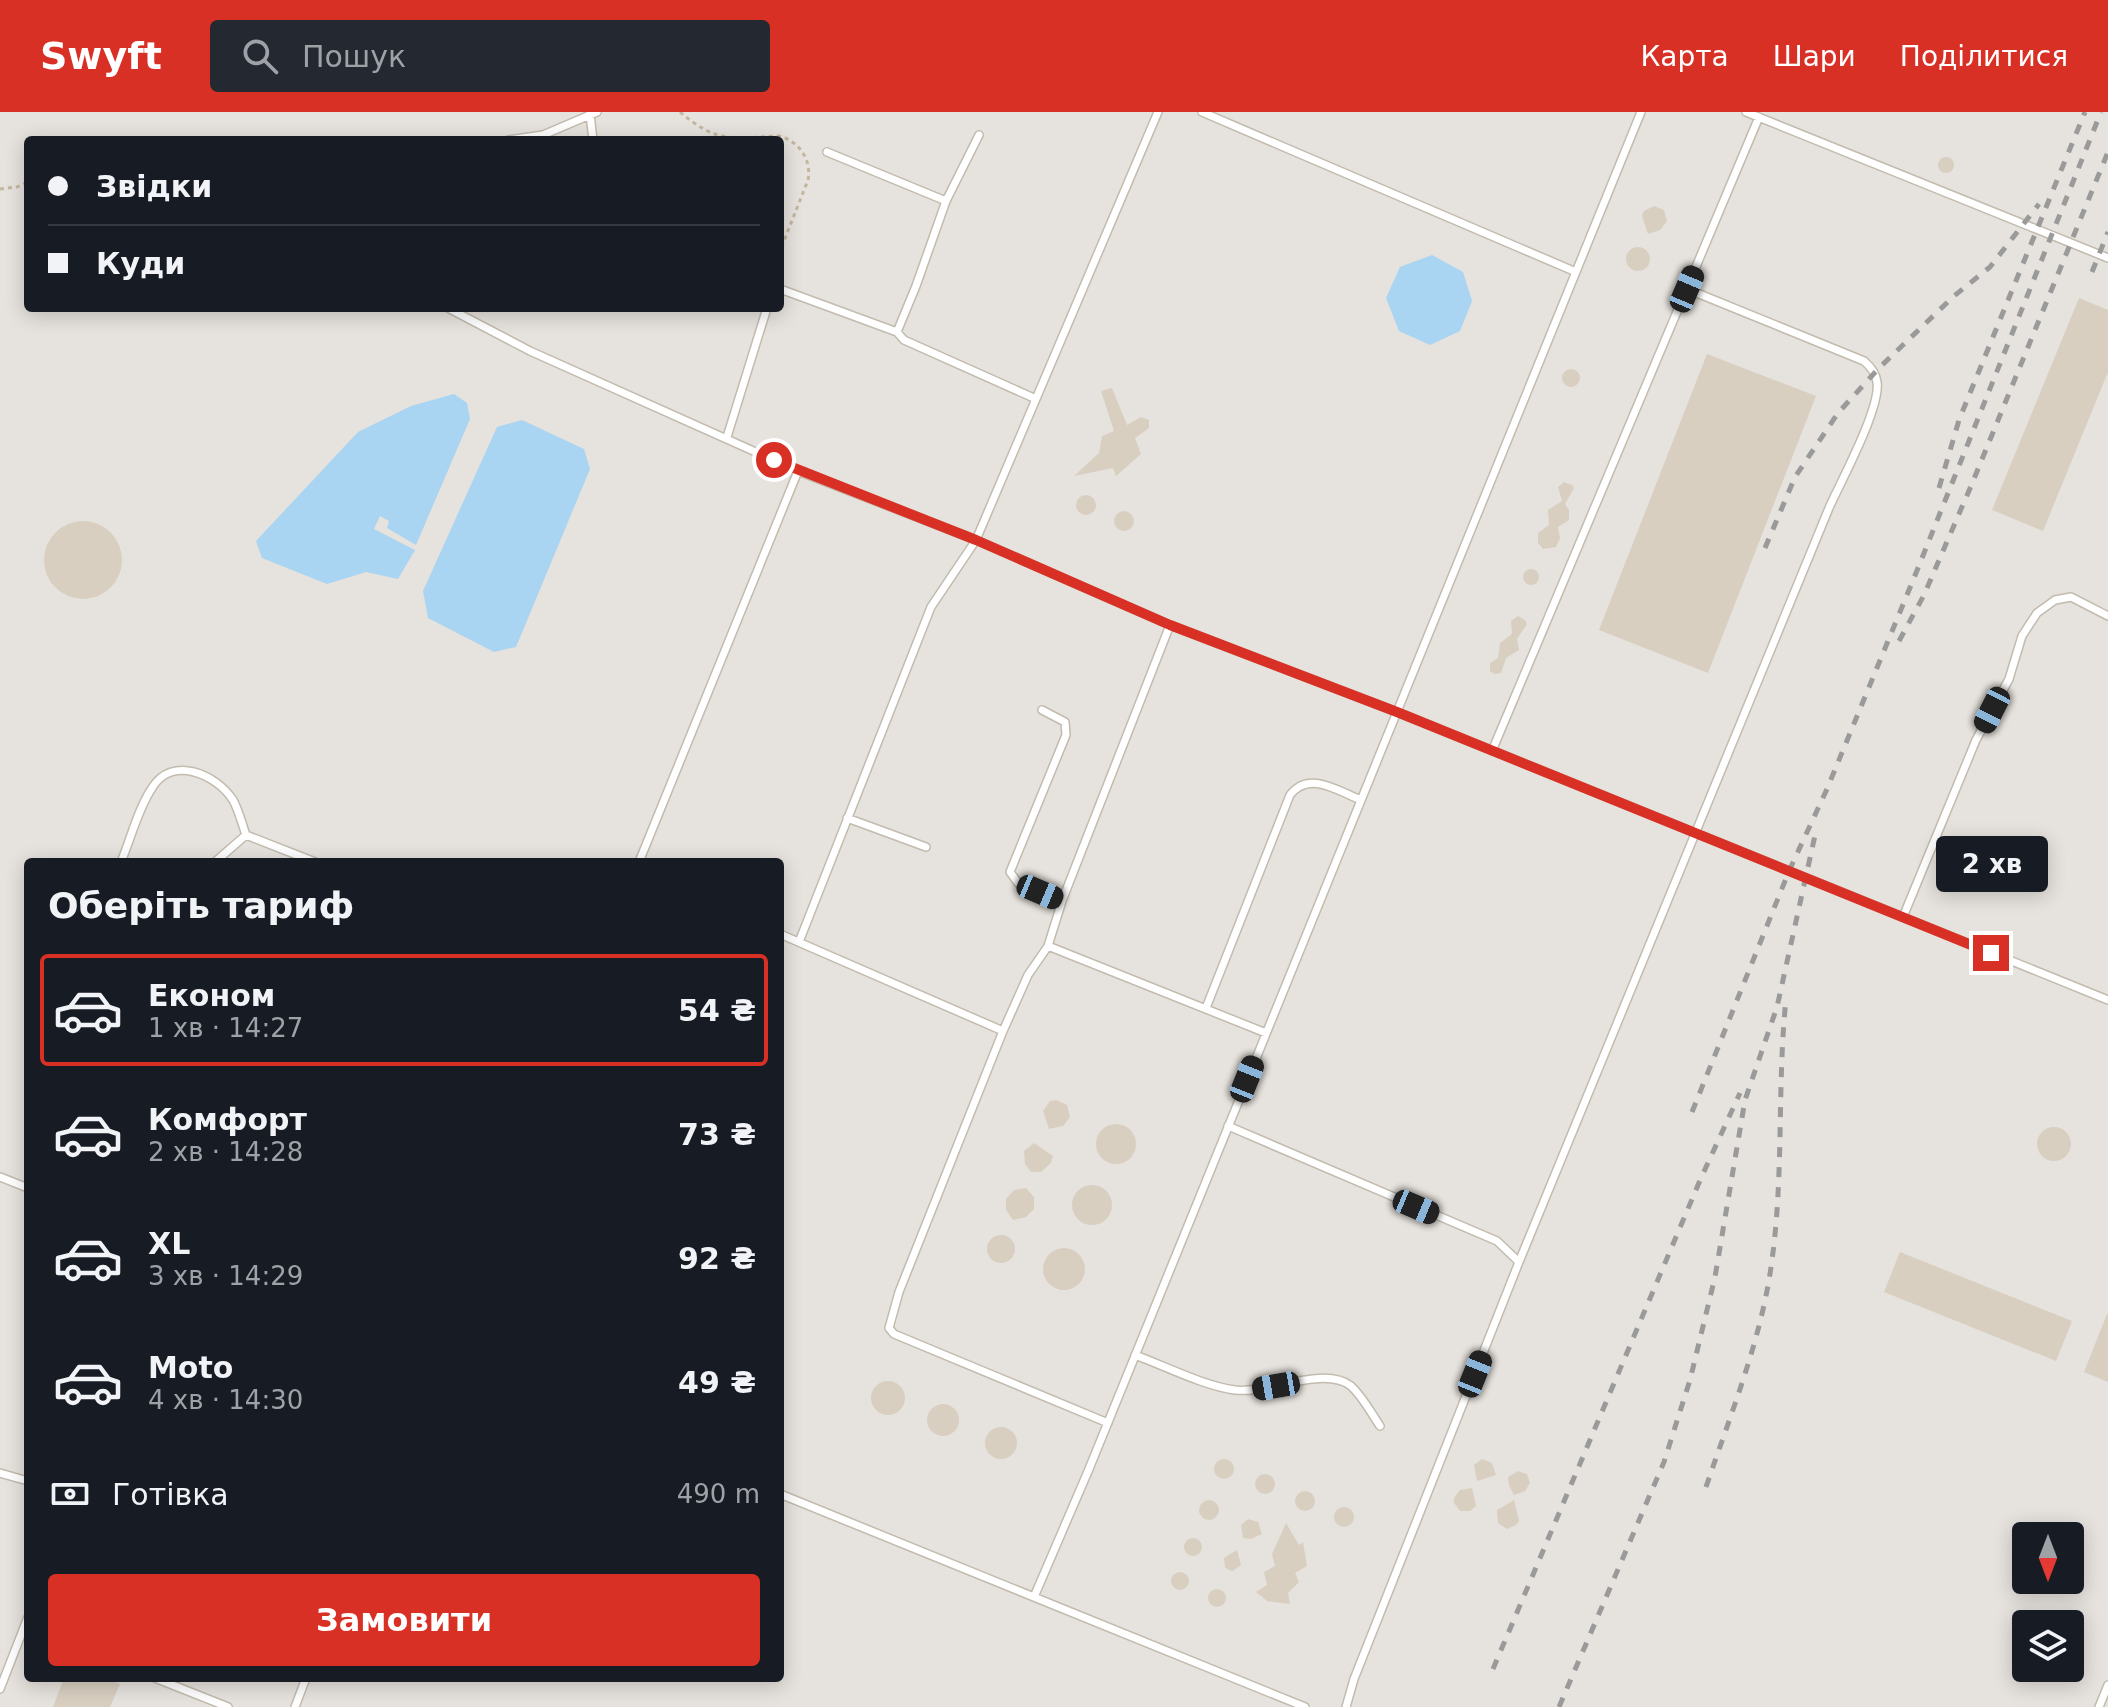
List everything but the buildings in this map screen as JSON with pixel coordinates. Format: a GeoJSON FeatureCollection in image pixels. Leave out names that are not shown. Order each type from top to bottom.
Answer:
{"type":"FeatureCollection","features":[{"type":"Feature","properties":{"kind":"lane"},"geometry":{"type":"LineString","coordinates":[[799,942],[931,607],[976,540],[1158,112]]}},
{"type":"Feature","properties":{"kind":"lane"},"geometry":{"type":"LineString","coordinates":[[1202,112],[1576,272]]}},
{"type":"Feature","properties":{"kind":"lane"},"geometry":{"type":"LineString","coordinates":[[1034,1597],[1108,1423],[1641,112]]}},
{"type":"Feature","properties":{"kind":"lane"},"geometry":{"type":"LineString","coordinates":[[1746,112],[2108,258]]}},
{"type":"Feature","properties":{"kind":"lane"},"geometry":{"type":"LineString","coordinates":[[536,136],[592,113],[593,136]]}},
{"type":"Feature","properties":{"kind":"lane"},"geometry":{"type":"LineString","coordinates":[[1492,751],[1759,117]]}},
{"type":"Feature","properties":{"kind":"lane"},"geometry":{"type":"LineString","coordinates":[[897,332],[946,201],[979,135]]}},
{"type":"Feature","properties":{"kind":"lane"},"geometry":{"type":"LineString","coordinates":[[827,152],[946,201]]}},
{"type":"Feature","properties":{"kind":"lane"},"geometry":{"type":"LineString","coordinates":[[1346,1707],[1354,1679],[1519,1262],[1829,508],[1876,402],[1878,384],[1872,368],[1864,361],[1687,289]]}},
{"type":"Feature","properties":{"kind":"lane"},"geometry":{"type":"LineString","coordinates":[[784,290],[897,332],[904,340],[1036,399]]}},
{"type":"Feature","properties":{"kind":"lane"},"geometry":{"type":"LineString","coordinates":[[456,312],[530,351],[798,471],[976,540],[1170,625],[1397,712],[2108,1000]]}},
{"type":"Feature","properties":{"kind":"lane"},"geometry":{"type":"LineString","coordinates":[[727,437],[766,312]]}},
{"type":"Feature","properties":{"kind":"lane"},"geometry":{"type":"LineString","coordinates":[[641,858],[798,471]]}},
{"type":"Feature","properties":{"kind":"lane"},"geometry":{"type":"LineString","coordinates":[[1903,917],[1976,740],[2009,679],[2022,636],[2037,613],[2055,600],[2071,597],[2108,616]]}},
{"type":"Feature","properties":{"kind":"lane"},"geometry":{"type":"LineString","coordinates":[[1108,1423],[894,1334],[889,1328],[899,1292],[1003,1031],[1028,975],[1048,946],[1062,901],[1170,625]]}},
{"type":"Feature","properties":{"kind":"lane"},"geometry":{"type":"LineString","coordinates":[[1042,710],[1065,722],[1066,735],[1010,872],[1018,883],[1062,901]]}},
{"type":"Feature","properties":{"kind":"lane"},"geometry":{"type":"LineString","coordinates":[[123,858],[152,786],[174,770],[190,769],[218,785],[233,800],[246,835],[305,858]]}},
{"type":"Feature","properties":{"kind":"lane"},"geometry":{"type":"LineString","coordinates":[[1206,1008],[1290,795],[1297,786],[1307,782],[1318,783],[1361,800]]}},
{"type":"Feature","properties":{"kind":"lane"},"geometry":{"type":"LineString","coordinates":[[847,818],[926,847]]}},
{"type":"Feature","properties":{"kind":"lane"},"geometry":{"type":"LineString","coordinates":[[220,858],[246,835]]}},
{"type":"Feature","properties":{"kind":"lane"},"geometry":{"type":"LineString","coordinates":[[784,936],[1003,1031]]}},
{"type":"Feature","properties":{"kind":"lane"},"geometry":{"type":"LineString","coordinates":[[1048,946],[1266,1033]]}},
{"type":"Feature","properties":{"kind":"lane"},"geometry":{"type":"LineString","coordinates":[[1228,1126],[1497,1241],[1519,1262]]}},
{"type":"Feature","properties":{"kind":"lane"},"geometry":{"type":"LineString","coordinates":[[0,1177],[24,1186]]}},
{"type":"Feature","properties":{"kind":"lane"},"geometry":{"type":"LineString","coordinates":[[1135,1355],[1234,1390],[1253,1390],[1321,1378],[1337,1380],[1348,1384],[1361,1397],[1380,1426]]}},
{"type":"Feature","properties":{"kind":"lane"},"geometry":{"type":"LineString","coordinates":[[0,1473],[24,1480]]}},
{"type":"Feature","properties":{"kind":"lane"},"geometry":{"type":"LineString","coordinates":[[784,1496],[1305,1707]]}},
{"type":"Feature","properties":{"kind":"lane"},"geometry":{"type":"LineString","coordinates":[[0,1689],[24,1627]]}},
{"type":"Feature","properties":{"kind":"lane"},"geometry":{"type":"LineString","coordinates":[[165,1682],[228,1707]]}},
{"type":"Feature","properties":{"kind":"lane"},"geometry":{"type":"LineString","coordinates":[[295,1707],[304,1682]]}},
{"type":"Feature","properties":{"kind":"lane"},"geometry":{"type":"LineString","coordinates":[[2099,1707],[2108,1685]]}},
{"type":"Feature","properties":{"kind":"path"},"geometry":{"type":"LineString","coordinates":[[680,112],[717,136]]}},
{"type":"Feature","properties":{"kind":"path"},"geometry":{"type":"LineString","coordinates":[[784,137],[802,151],[809,171],[784,241]]}},
{"type":"Feature","properties":{"kind":"path"},"geometry":{"type":"LineString","coordinates":[[0,189],[24,184]]}},
{"type":"Feature","properties":{"kind":"shaded area"},"geometry":{"type":"Polygon","coordinates":[[[0,112],[2108,112],[2108,1707],[0,1707],[0,112]]]}},
{"type":"Feature","properties":{"kind":"water"},"geometry":{"type":"Polygon","coordinates":[[[1432,255],[1463,272],[1472,301],[1460,331],[1430,345],[1399,331],[1386,298],[1400,267],[1432,255]]]}},
{"type":"Feature","properties":{"kind":"water"},"geometry":{"type":"Polygon","coordinates":[[[454,394],[467,403],[470,419],[416,545],[387,528],[389,521],[380,516],[374,529],[415,550],[398,579],[366,572],[327,584],[262,558],[256,541],[358,432],[411,406],[454,394]]]}},
{"type":"Feature","properties":{"kind":"water"},"geometry":{"type":"Polygon","coordinates":[[[522,420],[584,449],[590,469],[516,647],[494,652],[428,618],[423,591],[497,427],[522,420]]]}},
{"type":"Feature","properties":{"kind":"railway"},"geometry":{"type":"LineString","coordinates":[[1939,488],[1959,420],[2085,112]]}},
{"type":"Feature","properties":{"kind":"railway"},"geometry":{"type":"LineString","coordinates":[[1692,1112],[1789,871],[1827,789],[1916,573],[2101,112]]}},
{"type":"Feature","properties":{"kind":"railway"},"geometry":{"type":"LineString","coordinates":[[1899,641],[1924,595],[1971,486],[2108,152]]}},
{"type":"Feature","properties":{"kind":"railway"},"geometry":{"type":"LineString","coordinates":[[1765,548],[1795,477],[1838,413],[1879,368],[1954,296],[1990,267],[2039,204]]}},
{"type":"Feature","properties":{"kind":"railway"},"geometry":{"type":"LineString","coordinates":[[2092,272],[2108,232]]}},
{"type":"Feature","properties":{"kind":"railway"},"geometry":{"type":"LineString","coordinates":[[1559,1707],[1664,1462],[1690,1380],[1715,1277],[1745,1100],[1777,1007],[1816,831]]}},
{"type":"Feature","properties":{"kind":"railway"},"geometry":{"type":"LineString","coordinates":[[1706,1487],[1745,1375],[1761,1318],[1772,1260],[1778,1195],[1786,999]]}},
{"type":"Feature","properties":{"kind":"railway"},"geometry":{"type":"LineString","coordinates":[[1493,1669],[1740,1093]]}},
{"type":"Feature","properties":{"kind":"route"},"geometry":{"type":"LineString","coordinates":[[774,460],[976,540],[1170,625],[1397,712],[1991,953]]}}]}
